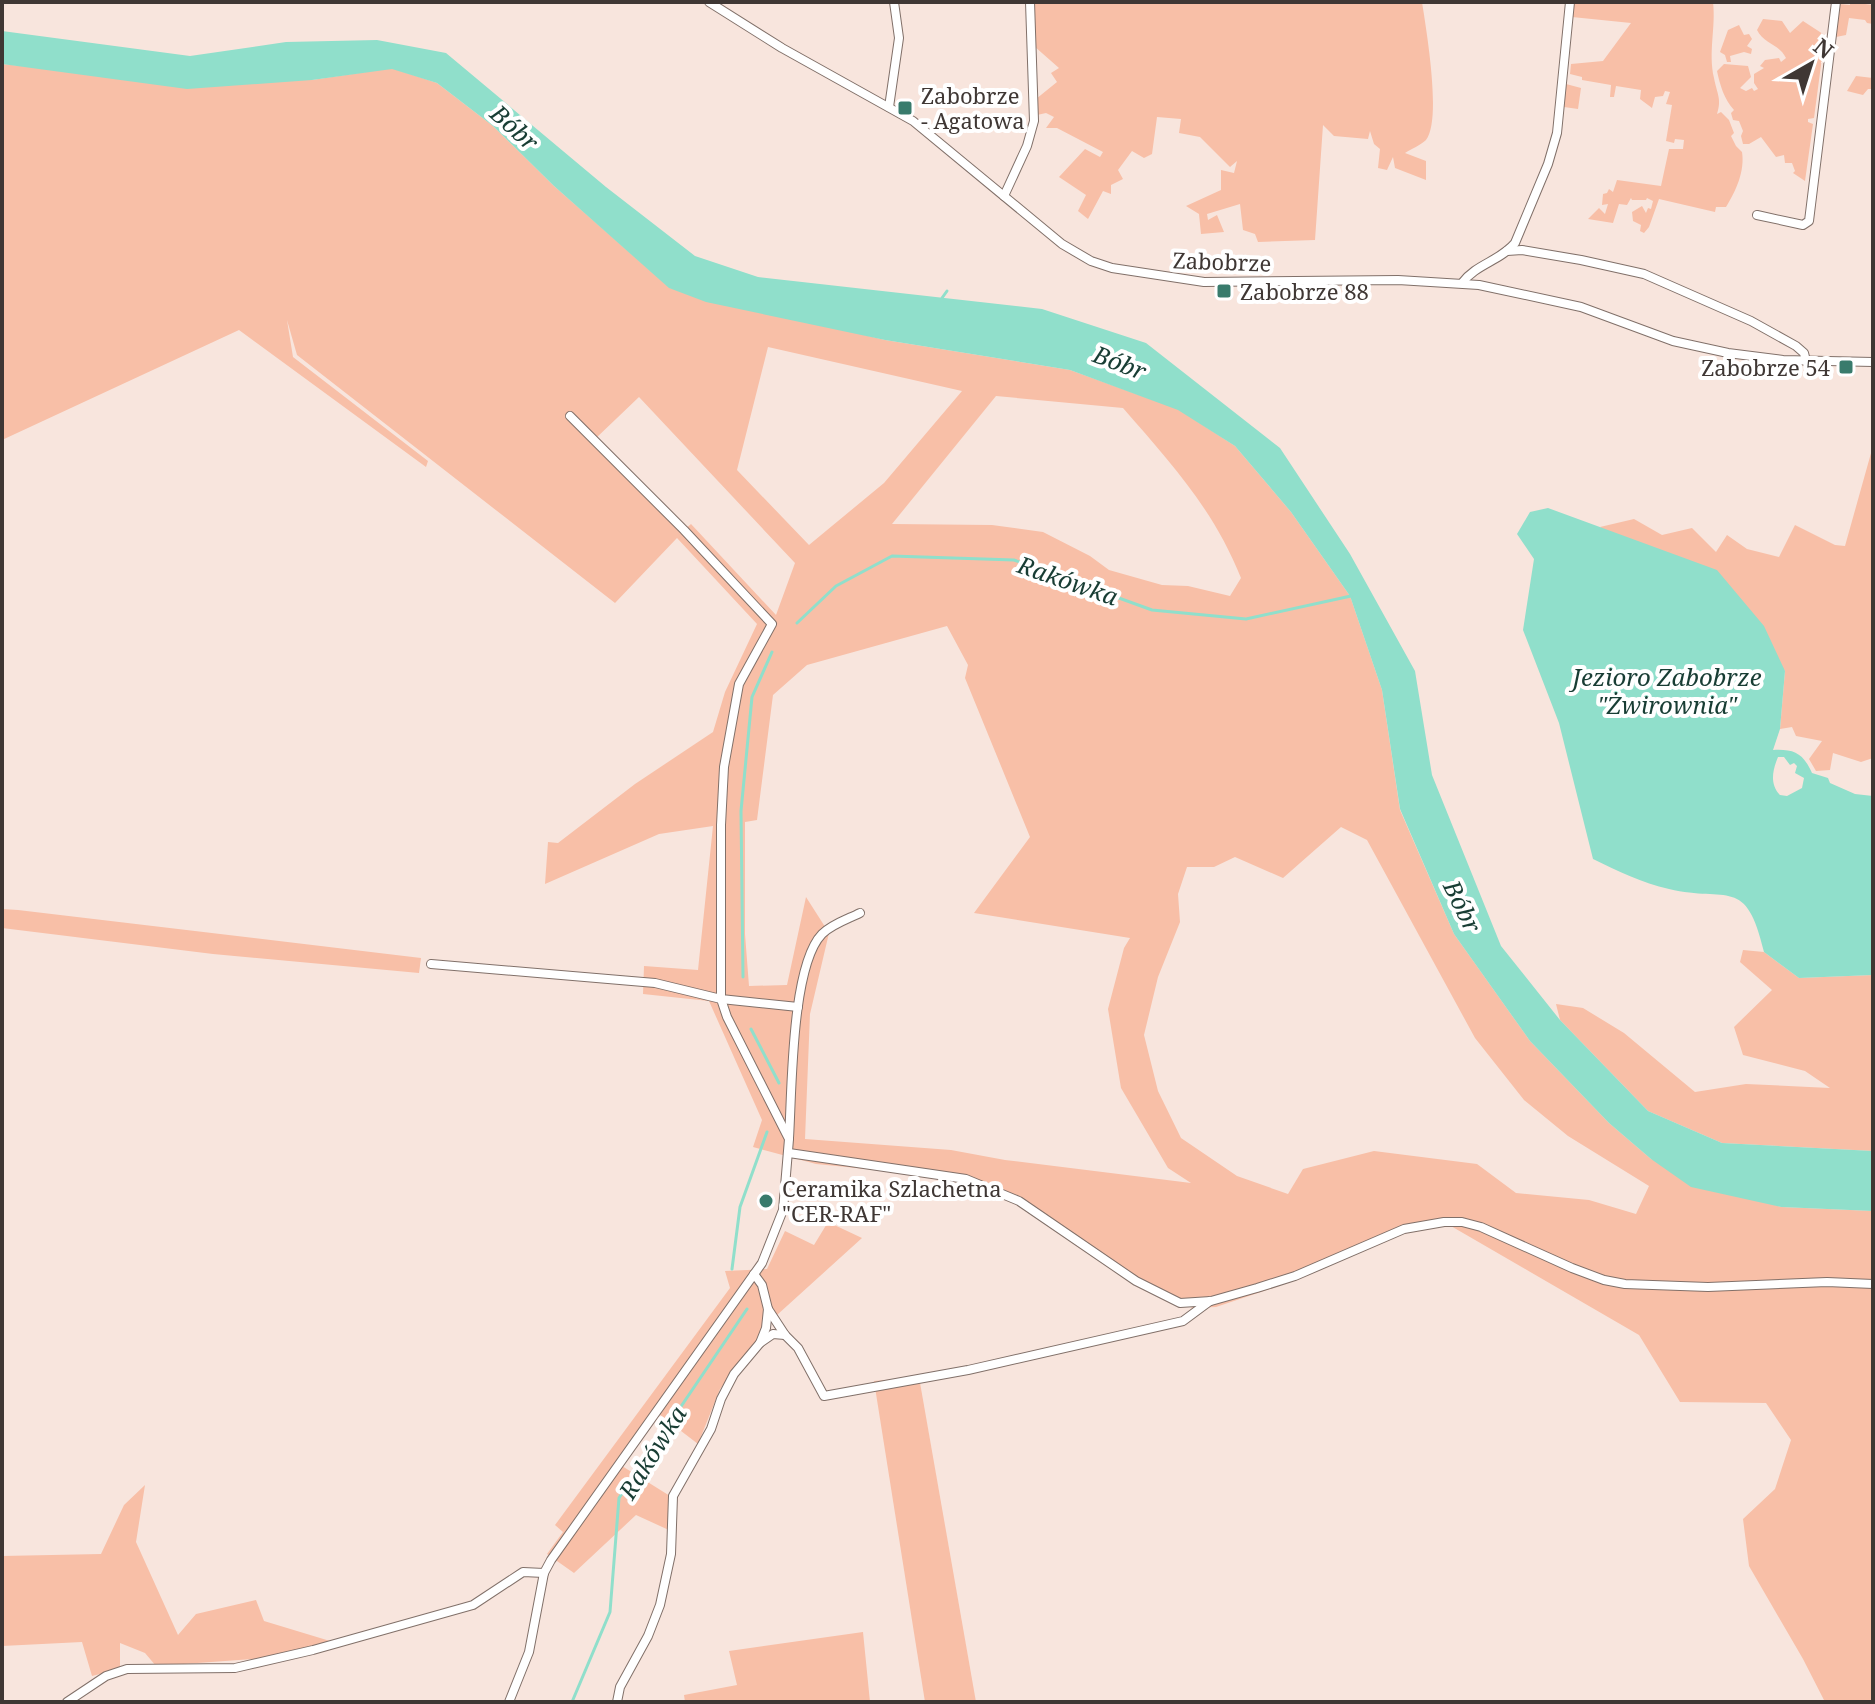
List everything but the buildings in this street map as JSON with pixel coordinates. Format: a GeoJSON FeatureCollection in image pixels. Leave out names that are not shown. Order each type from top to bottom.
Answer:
{"type":"FeatureCollection","features":[{"type":"Feature","properties":{"kind":"street","name":"Zabobrze"},"geometry":{"type":"LineString","coordinates":[[709,2],[926,131],[1078,254],[1112,268],[1204,282],[1398,280],[1462,283],[1505,289],[1581,307],[1688,345],[1750,357],[1873,362]]}},
{"type":"Feature","properties":{"kind":"street"},"geometry":{"type":"LineString","coordinates":[[889,107],[899,38],[894,2]]}},
{"type":"Feature","properties":{"kind":"street"},"geometry":{"type":"LineString","coordinates":[[1004,196],[1027,146],[1034,121],[1030,2]]}},
{"type":"Feature","properties":{"kind":"street"},"geometry":{"type":"LineString","coordinates":[[1462,283],[1476,268],[1507,251],[1515,243],[1552,154],[1560,112],[1570,2]]}},
{"type":"Feature","properties":{"kind":"street"},"geometry":{"type":"LineString","coordinates":[[1757,215],[1803,225],[1809,221],[1836,2]]}},
{"type":"Feature","properties":{"kind":"street"},"geometry":{"type":"LineString","coordinates":[[1507,251],[1522,250],[1644,274],[1751,321],[1799,348],[1806,361]]}},
{"type":"Feature","properties":{"kind":"street"},"geometry":{"type":"LineString","coordinates":[[570,416],[772,624],[739,684],[724,767],[721,999],[727,1017],[789,1139]]}},
{"type":"Feature","properties":{"kind":"street"},"geometry":{"type":"LineString","coordinates":[[509,1702],[529,1652],[544,1573],[551,1560],[762,1263],[780,1219],[789,1153],[798,1007],[805,967],[821,935],[860,913]]}},
{"type":"Feature","properties":{"kind":"street"},"geometry":{"type":"LineString","coordinates":[[431,964],[655,983],[721,999],[798,1007]]}},
{"type":"Feature","properties":{"kind":"street"},"geometry":{"type":"LineString","coordinates":[[789,1153],[966,1179],[1019,1201],[1136,1281],[1180,1303],[1211,1301],[1295,1276],[1404,1229],[1444,1222],[1462,1222],[1481,1227],[1572,1268],[1625,1284],[1708,1287],[1831,1282],[1873,1284]]}},
{"type":"Feature","properties":{"kind":"street"},"geometry":{"type":"LineString","coordinates":[[754,1274],[762,1285],[768,1309],[798,1348],[824,1396],[968,1370],[1169,1325],[1183,1321],[1211,1301]]}},
{"type":"Feature","properties":{"kind":"street"},"geometry":{"type":"LineString","coordinates":[[760,1343],[766,1328],[768,1309]]}},
{"type":"Feature","properties":{"kind":"street"},"geometry":{"type":"LineString","coordinates":[[617,1702],[620,1687],[648,1636],[660,1605],[671,1554],[673,1496],[711,1429],[734,1374],[760,1343],[773,1334],[785,1335]]}},
{"type":"Feature","properties":{"kind":"street"},"geometry":{"type":"LineString","coordinates":[[67,1702],[106,1676],[127,1669],[235,1668],[313,1650],[473,1605],[523,1572],[544,1573]]}},
{"type":"Feature","properties":{"kind":"shaded area"},"geometry":{"type":"Polygon","coordinates":[[[1033,2],[1422,2],[1432,73],[1433,114],[1426,140],[1405,153],[1426,161],[1426,180],[1395,168],[1393,157],[1387,170],[1378,168],[1380,149],[1374,144],[1370,131],[1368,139],[1334,136],[1323,125],[1315,240],[1258,242],[1255,234],[1243,230],[1240,204],[1207,214],[1208,220],[1217,215],[1224,232],[1201,234],[1199,214],[1186,206],[1221,190],[1221,170],[1234,173],[1237,161],[1230,167],[1200,137],[1179,133],[1181,119],[1157,117],[1152,154],[1144,158],[1132,151],[1118,170],[1123,179],[1111,185],[1111,194],[1103,191],[1088,219],[1078,211],[1086,195],[1059,177],[1085,149],[1100,157],[1103,152],[1057,128],[1046,128],[1054,117],[1046,113],[1037,115],[1036,99],[1057,82],[1051,73],[1059,68],[1034,46],[1033,2]]]}},
{"type":"Feature","properties":{"kind":"shaded area"},"geometry":{"type":"Polygon","coordinates":[[[1573,2],[1713,2],[1712,59],[1719,100],[1717,114],[1721,112],[1729,120],[1734,133],[1731,136],[1743,159],[1739,181],[1726,207],[1716,207],[1715,212],[1659,199],[1644,233],[1640,231],[1641,225],[1633,221],[1632,212],[1642,206],[1646,213],[1648,208],[1651,209],[1653,201],[1647,198],[1631,198],[1627,205],[1619,204],[1613,223],[1588,219],[1599,208],[1605,214],[1608,204],[1602,205],[1603,194],[1609,189],[1613,192],[1617,180],[1661,186],[1669,149],[1683,149],[1684,140],[1675,139],[1674,143],[1666,141],[1672,105],[1666,104],[1670,92],[1665,91],[1663,96],[1655,97],[1652,108],[1640,99],[1641,90],[1616,86],[1614,97],[1610,97],[1611,85],[1582,80],[1582,77],[1570,74],[1571,64],[1603,61],[1631,23],[1572,17],[1573,2]]]}},
{"type":"Feature","properties":{"kind":"shaded area"},"geometry":{"type":"Polygon","coordinates":[[[1850,2],[1873,5],[1873,24],[1849,18],[1846,35],[1836,37],[1840,4],[1850,5],[1850,2]]]}},
{"type":"Feature","properties":{"kind":"shaded area"},"geometry":{"type":"Polygon","coordinates":[[[1763,19],[1782,21],[1790,33],[1803,21],[1823,34],[1823,42],[1816,44],[1823,50],[1814,118],[1808,119],[1813,124],[1805,181],[1793,173],[1792,163],[1785,163],[1784,155],[1776,157],[1761,137],[1743,144],[1743,131],[1739,121],[1733,120],[1731,113],[1734,110],[1725,97],[1717,71],[1724,64],[1748,66],[1751,77],[1740,88],[1746,91],[1752,88],[1754,91],[1758,89],[1754,74],[1764,68],[1760,66],[1765,60],[1779,58],[1781,62],[1786,58],[1757,30],[1763,19]]]}},
{"type":"Feature","properties":{"kind":"shaded area"},"geometry":{"type":"Polygon","coordinates":[[[1739,25],[1744,35],[1749,34],[1752,39],[1747,46],[1752,49],[1751,54],[1744,52],[1730,56],[1731,62],[1727,62],[1720,52],[1728,30],[1739,25]]]}},
{"type":"Feature","properties":{"kind":"shaded area"},"geometry":{"type":"Polygon","coordinates":[[[2,64],[51,69],[312,80],[392,68],[437,83],[493,126],[554,186],[670,288],[885,340],[1070,370],[1178,409],[1235,446],[1291,512],[1350,596],[1382,690],[1400,810],[1454,934],[1530,1041],[1609,1123],[1651,1159],[1781,1207],[1873,1211],[1873,1702],[1825,1702],[1749,1566],[1743,1519],[1775,1489],[1791,1440],[1766,1403],[1680,1402],[1639,1335],[1444,1222],[1389,1234],[1279,1286],[1216,1307],[1193,1308],[1156,1295],[993,1188],[958,1178],[816,1164],[753,1147],[762,1120],[709,1001],[643,994],[644,966],[698,970],[713,826],[659,834],[545,884],[548,842],[558,843],[635,784],[713,732],[725,692],[757,624],[677,538],[615,603],[297,355],[287,320],[293,357],[428,461],[426,467],[239,330],[2,440],[2,64]],[[768,347],[737,470],[809,545],[884,483],[962,391],[768,347]],[[996,396],[892,524],[992,525],[1043,532],[1090,556],[1109,570],[1162,585],[1188,586],[1230,596],[1241,578],[1218,530],[1204,509],[1123,408],[996,396]],[[639,397],[594,440],[684,530],[691,524],[776,615],[795,563],[639,397]],[[947,626],[807,665],[773,695],[757,820],[745,822],[745,934],[749,986],[787,985],[806,897],[829,933],[810,1014],[805,1139],[951,1150],[1005,1160],[1191,1183],[1168,1168],[1121,1088],[1108,1009],[1124,948],[1130,938],[974,913],[1030,837],[965,678],[968,665],[947,626]],[[1341,827],[1283,878],[1235,857],[1214,867],[1187,867],[1178,894],[1180,922],[1158,977],[1144,1035],[1158,1091],[1181,1138],[1237,1176],[1288,1194],[1303,1169],[1374,1151],[1477,1164],[1516,1193],[1589,1200],[1636,1214],[1649,1186],[1568,1136],[1524,1100],[1475,1038],[1367,840],[1341,827]]]}},
{"type":"Feature","properties":{"kind":"shaded area"},"geometry":{"type":"Polygon","coordinates":[[[1856,76],[1873,78],[1873,89],[1868,89],[1863,95],[1847,91],[1856,76]]]}},
{"type":"Feature","properties":{"kind":"shaded area"},"geometry":{"type":"Polygon","coordinates":[[[1566,84],[1581,88],[1578,109],[1564,107],[1566,84]]]}},
{"type":"Feature","properties":{"kind":"shaded area"},"geometry":{"type":"Polygon","coordinates":[[[1873,446],[1873,758],[1861,762],[1833,753],[1830,770],[1816,771],[1809,759],[1822,741],[1796,736],[1792,727],[1780,729],[1785,671],[1600,527],[1634,519],[1662,535],[1692,528],[1716,552],[1727,535],[1747,549],[1779,557],[1795,525],[1835,545],[1845,546],[1873,446]]]}},
{"type":"Feature","properties":{"kind":"shaded area"},"geometry":{"type":"Polygon","coordinates":[[[2,909],[421,958],[419,973],[213,954],[2,928],[2,909]]]}},
{"type":"Feature","properties":{"kind":"shaded area"},"geometry":{"type":"Polygon","coordinates":[[[1743,950],[1764,952],[1799,978],[1873,975],[1873,1151],[1722,1143],[1648,1111],[1560,1020],[1556,1004],[1583,1008],[1624,1033],[1695,1092],[1746,1084],[1830,1088],[1805,1071],[1743,1055],[1734,1027],[1772,990],[1740,962],[1743,950]]]}},
{"type":"Feature","properties":{"kind":"shaded area"},"geometry":{"type":"Polygon","coordinates":[[[828,1222],[862,1238],[777,1315],[720,1389],[698,1444],[659,1414],[622,1466],[670,1496],[671,1531],[636,1515],[574,1573],[547,1554],[563,1532],[555,1525],[730,1288],[725,1271],[767,1269],[785,1231],[814,1245],[828,1222]]]}},
{"type":"Feature","properties":{"kind":"shaded area"},"geometry":{"type":"Polygon","coordinates":[[[919,1377],[976,1702],[925,1702],[874,1381],[919,1377]]]}},
{"type":"Feature","properties":{"kind":"shaded area"},"geometry":{"type":"Polygon","coordinates":[[[145,1485],[136,1542],[178,1635],[196,1614],[256,1600],[264,1621],[330,1641],[266,1658],[156,1666],[145,1653],[120,1643],[120,1669],[92,1676],[82,1642],[2,1646],[2,1556],[101,1554],[124,1505],[145,1485]]]}},
{"type":"Feature","properties":{"kind":"shaded area"},"geometry":{"type":"Polygon","coordinates":[[[863,1632],[870,1702],[685,1702],[684,1695],[737,1685],[729,1651],[863,1632]]]}},
{"type":"Feature","properties":{"kind":"water","name":"Bóbr"},"geometry":{"type":"Polygon","coordinates":[[[2,31],[190,56],[286,42],[377,40],[446,53],[606,187],[695,256],[758,277],[1042,309],[1146,343],[1280,448],[1350,554],[1415,671],[1432,775],[1501,946],[1560,1020],[1648,1111],[1722,1143],[1873,1151],[1873,1211],[1781,1207],[1691,1187],[1651,1159],[1609,1123],[1530,1041],[1454,934],[1400,809],[1382,690],[1350,596],[1291,512],[1235,446],[1178,410],[1070,370],[885,340],[706,302],[669,288],[554,186],[493,126],[437,83],[392,69],[312,80],[187,89],[2,64],[2,31]]]}},
{"type":"Feature","properties":{"kind":"water","name":"Jezioro Zabobrze \"Żwirownia\""},"geometry":{"type":"Polygon","coordinates":[[[1548,508],[1717,570],[1764,626],[1785,671],[1780,729],[1773,750],[1797,754],[1812,773],[1828,778],[1830,783],[1855,794],[1873,796],[1873,975],[1799,978],[1764,952],[1750,912],[1742,902],[1732,897],[1689,893],[1659,886],[1593,859],[1559,723],[1523,630],[1534,559],[1517,534],[1530,512],[1548,508]],[[1778,757],[1773,781],[1780,795],[1787,796],[1802,788],[1804,778],[1795,773],[1797,766],[1794,763],[1790,765],[1784,757],[1778,757]]]}},
{"type":"Feature","properties":{"kind":"waterway"},"geometry":{"type":"LineString","coordinates":[[942,298],[947,291]]}},
{"type":"Feature","properties":{"kind":"waterway","name":"Rakówka"},"geometry":{"type":"LineString","coordinates":[[797,623],[836,586],[892,556],[1014,560],[1152,610],[1246,619],[1351,596]]}},
{"type":"Feature","properties":{"kind":"waterway","name":"Rakówka"},"geometry":{"type":"LineString","coordinates":[[743,977],[741,811],[752,697],[772,652]]}},
{"type":"Feature","properties":{"kind":"waterway","name":"Rakówka"},"geometry":{"type":"LineString","coordinates":[[751,1029],[779,1083]]}},
{"type":"Feature","properties":{"kind":"waterway","name":"Rakówka"},"geometry":{"type":"LineString","coordinates":[[732,1269],[740,1207],[767,1132]]}},
{"type":"Feature","properties":{"kind":"waterway","name":"Rakówka"},"geometry":{"type":"LineString","coordinates":[[572,1702],[610,1612],[619,1498],[747,1309]]}},
{"type":"Feature","properties":{"kind":"place","name":"Zabobrze - Agatowa"},"geometry":{"type":"Point","coordinates":[905,108]}},
{"type":"Feature","properties":{"kind":"place","name":"Zabobrze 88"},"geometry":{"type":"Point","coordinates":[1224,291]}},
{"type":"Feature","properties":{"kind":"place","name":"Zabobrze 54"},"geometry":{"type":"Point","coordinates":[1846,367]}},
{"type":"Feature","properties":{"kind":"place","name":"Ceramika Szlachetna \"CER-RAF\""},"geometry":{"type":"Point","coordinates":[766,1201]}}]}
